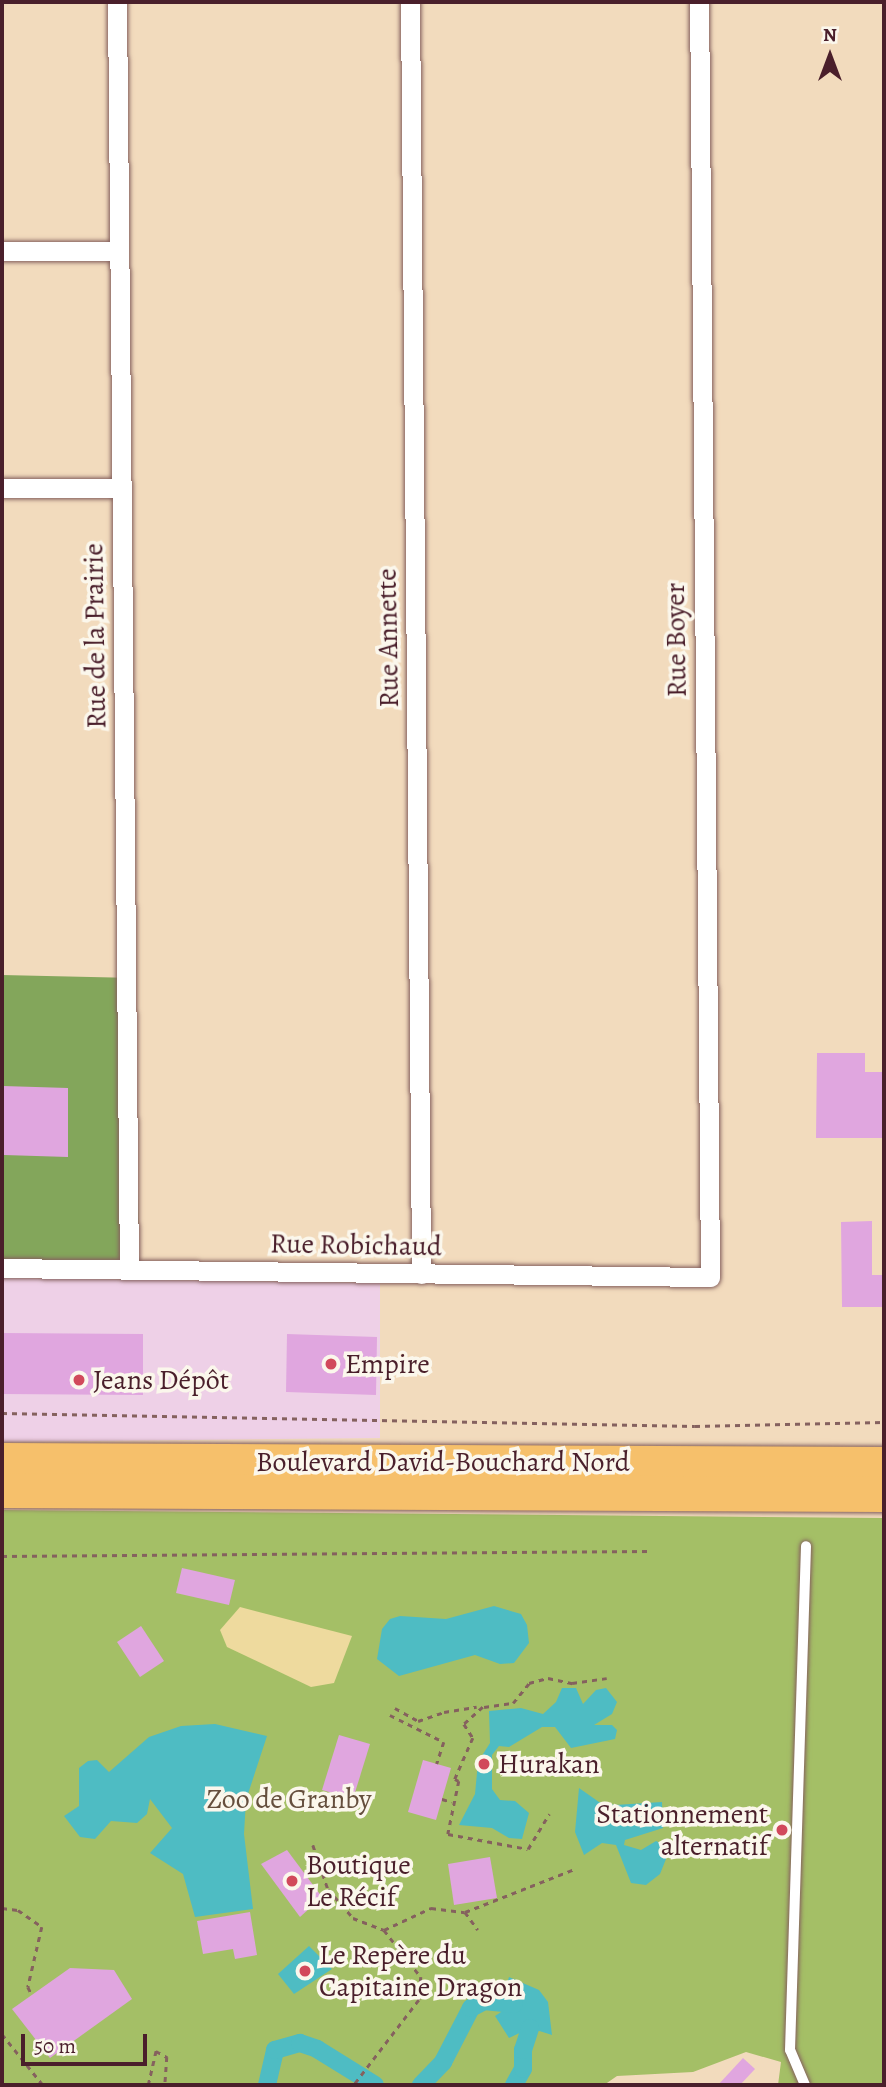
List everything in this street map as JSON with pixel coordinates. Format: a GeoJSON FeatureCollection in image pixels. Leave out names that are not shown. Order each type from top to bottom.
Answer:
{"type":"FeatureCollection","features":[{"type":"Feature","properties":{"kind":"highway","name":"Boulevard David-Bouchard Nord"},"geometry":{"type":"LineString","coordinates":[[2,1460],[884,1464]]}},
{"type":"Feature","properties":{"kind":"highway","name":"Boulevard David-Bouchard Nord"},"geometry":{"type":"LineString","coordinates":[[2,1490],[877,1496]]}},
{"type":"Feature","properties":{"kind":"street","name":"Rue de la Prairie"},"geometry":{"type":"LineString","coordinates":[[117,2],[129,1270]]}},
{"type":"Feature","properties":{"kind":"street","name":"Rue Annette"},"geometry":{"type":"LineString","coordinates":[[410,2],[421,1274]]}},
{"type":"Feature","properties":{"kind":"street","name":"Rue Boyer"},"geometry":{"type":"LineString","coordinates":[[699,2],[710,1278]]}},
{"type":"Feature","properties":{"kind":"street"},"geometry":{"type":"LineString","coordinates":[[2,251],[119,251]]}},
{"type":"Feature","properties":{"kind":"street"},"geometry":{"type":"LineString","coordinates":[[2,488],[121,488]]}},
{"type":"Feature","properties":{"kind":"street","name":"Rue Robichaud"},"geometry":{"type":"LineString","coordinates":[[2,1268],[710,1278]]}},
{"type":"Feature","properties":{"kind":"lane"},"geometry":{"type":"LineString","coordinates":[[356,1475],[515,1462]]}},
{"type":"Feature","properties":{"kind":"lane"},"geometry":{"type":"LineString","coordinates":[[805,2085],[790,2050],[806,1546]]}},
{"type":"Feature","properties":{"kind":"path"},"geometry":{"type":"LineString","coordinates":[[2,1413],[695,1426],[884,1422]]}},
{"type":"Feature","properties":{"kind":"path"},"geometry":{"type":"LineString","coordinates":[[2,1556],[652,1551]]}},
{"type":"Feature","properties":{"kind":"path"},"geometry":{"type":"LineString","coordinates":[[395,1708],[418,1721],[444,1712],[513,1703],[528,1684],[548,1678],[572,1683],[607,1678]]}},
{"type":"Feature","properties":{"kind":"path"},"geometry":{"type":"LineString","coordinates":[[483,1707],[464,1724],[473,1738],[455,1779],[459,1782],[448,1834],[519,1850],[528,1849],[549,1814]]}},
{"type":"Feature","properties":{"kind":"path"},"geometry":{"type":"LineString","coordinates":[[390,1715],[444,1742],[436,1764]]}},
{"type":"Feature","properties":{"kind":"path"},"geometry":{"type":"LineString","coordinates":[[442,1799],[454,1803]]}},
{"type":"Feature","properties":{"kind":"path"},"geometry":{"type":"LineString","coordinates":[[313,1844],[328,1889],[353,1918],[384,1930],[421,1977],[419,2000],[354,2085]]}},
{"type":"Feature","properties":{"kind":"path"},"geometry":{"type":"LineString","coordinates":[[384,1930],[431,1908],[465,1912],[575,1868]]}},
{"type":"Feature","properties":{"kind":"path"},"geometry":{"type":"LineString","coordinates":[[2,1908],[18,1910],[42,1927],[28,1987],[32,1995]]}},
{"type":"Feature","properties":{"kind":"path"},"geometry":{"type":"LineString","coordinates":[[465,1912],[478,1930]]}},
{"type":"Feature","properties":{"kind":"path"},"geometry":{"type":"LineString","coordinates":[[2,2034],[43,2085]]}},
{"type":"Feature","properties":{"kind":"path"},"geometry":{"type":"LineString","coordinates":[[148,2085],[156,2051],[167,2057],[164,2085]]}},
{"type":"Feature","properties":{"kind":"shaded area"},"geometry":{"type":"Polygon","coordinates":[[[2,1278],[380,1283],[380,1438],[2,1442],[2,1278]]]}},
{"type":"Feature","properties":{"kind":"green space"},"geometry":{"type":"Polygon","coordinates":[[[2,975],[135,978],[139,1264],[2,1260],[2,975]]]}},
{"type":"Feature","properties":{"kind":"green space","name":"Zoo de Granby"},"geometry":{"type":"Polygon","coordinates":[[[2,1510],[884,1518],[884,2085],[778,2085],[781,2062],[746,2052],[693,2072],[617,2076],[604,2085],[2,2085],[2,1510]]]}},
{"type":"Feature","properties":{"kind":"sand"},"geometry":{"type":"Polygon","coordinates":[[[240,1607],[352,1636],[334,1683],[311,1687],[227,1647],[220,1630],[240,1607]]]}},
{"type":"Feature","properties":{"kind":"water"},"geometry":{"type":"Polygon","coordinates":[[[494,1606],[521,1614],[527,1625],[529,1643],[514,1663],[500,1664],[475,1655],[399,1676],[377,1659],[382,1629],[390,1619],[400,1616],[446,1619],[494,1606]]]}},
{"type":"Feature","properties":{"kind":"water","name":"Hurakan"},"geometry":{"type":"Polygon","coordinates":[[[562,1688],[576,1688],[583,1704],[596,1690],[606,1688],[617,1702],[612,1714],[594,1725],[612,1725],[617,1730],[615,1739],[571,1748],[555,1727],[542,1727],[509,1747],[499,1746],[492,1755],[492,1789],[500,1800],[515,1801],[529,1813],[522,1839],[509,1838],[492,1828],[459,1825],[475,1794],[478,1762],[490,1743],[489,1711],[521,1708],[543,1714],[556,1702],[562,1688]]]}},
{"type":"Feature","properties":{"kind":"water"},"geometry":{"type":"Polygon","coordinates":[[[215,1724],[267,1736],[246,1800],[244,1834],[253,1909],[195,1917],[183,1874],[150,1853],[172,1828],[150,1799],[147,1814],[137,1823],[111,1821],[95,1839],[80,1837],[64,1816],[79,1806],[79,1768],[88,1761],[97,1760],[109,1772],[149,1737],[181,1726],[215,1724]]]}},
{"type":"Feature","properties":{"kind":"water","name":"Hurakan"},"geometry":{"type":"Polygon","coordinates":[[[579,1788],[599,1802],[615,1805],[662,1802],[663,1828],[625,1840],[624,1845],[641,1850],[656,1841],[665,1845],[666,1859],[660,1874],[646,1885],[631,1883],[616,1845],[602,1843],[584,1855],[575,1832],[579,1788]]]}},
{"type":"Feature","properties":{"kind":"water","name":"Le Repère du Capitaine Dragon"},"geometry":{"type":"Polygon","coordinates":[[[309,1946],[332,1969],[294,1994],[278,1974],[309,1946]]]}},
{"type":"Feature","properties":{"kind":"water"},"geometry":{"type":"Polygon","coordinates":[[[509,1977],[539,1990],[548,2002],[552,2035],[530,2028],[509,2038],[495,2016],[513,2004],[502,2000],[509,1977]]]}},
{"type":"Feature","properties":{"kind":"building"},"geometry":{"type":"Polygon","coordinates":[[[817,1053],[865,1053],[865,1072],[882,1072],[882,1138],[816,1138],[817,1053]]]}},
{"type":"Feature","properties":{"kind":"building"},"geometry":{"type":"Polygon","coordinates":[[[3,1086],[68,1088],[68,1157],[4,1155],[3,1086]]]}},
{"type":"Feature","properties":{"kind":"building"},"geometry":{"type":"Polygon","coordinates":[[[872,1221],[872,1275],[884,1275],[884,1307],[842,1307],[841,1222],[872,1221]]]}},
{"type":"Feature","properties":{"kind":"building"},"geometry":{"type":"Polygon","coordinates":[[[2,1333],[143,1334],[143,1395],[2,1394],[2,1333]]]}},
{"type":"Feature","properties":{"kind":"building","name":"Empire"},"geometry":{"type":"Polygon","coordinates":[[[287,1334],[377,1337],[376,1395],[286,1392],[287,1334]]]}},
{"type":"Feature","properties":{"kind":"building"},"geometry":{"type":"Polygon","coordinates":[[[182,1568],[235,1580],[229,1605],[176,1593],[182,1568]]]}},
{"type":"Feature","properties":{"kind":"building"},"geometry":{"type":"Polygon","coordinates":[[[141,1626],[164,1661],[140,1677],[117,1642],[141,1626]]]}},
{"type":"Feature","properties":{"kind":"building"},"geometry":{"type":"Polygon","coordinates":[[[339,1735],[370,1744],[353,1799],[322,1790],[339,1735]]]}},
{"type":"Feature","properties":{"kind":"building"},"geometry":{"type":"Polygon","coordinates":[[[423,1760],[451,1768],[436,1820],[408,1812],[423,1760]]]}},
{"type":"Feature","properties":{"kind":"building","name":"Boutique Le Récif"},"geometry":{"type":"Polygon","coordinates":[[[287,1850],[322,1897],[300,1917],[261,1864],[287,1850]]]}},
{"type":"Feature","properties":{"kind":"building"},"geometry":{"type":"Polygon","coordinates":[[[490,1857],[497,1898],[454,1905],[448,1864],[490,1857]]]}},
{"type":"Feature","properties":{"kind":"building"},"geometry":{"type":"Polygon","coordinates":[[[250,1912],[257,1955],[235,1959],[233,1949],[203,1954],[197,1921],[250,1912]]]}},
{"type":"Feature","properties":{"kind":"building"},"geometry":{"type":"Polygon","coordinates":[[[70,1968],[114,1970],[132,1999],[50,2058],[12,2009],[70,1968]]]}},
{"type":"Feature","properties":{"kind":"building"},"geometry":{"type":"Polygon","coordinates":[[[743,2058],[755,2069],[740,2085],[718,2085],[743,2058]]]}},
{"type":"Feature","properties":{"kind":"waterway"},"geometry":{"type":"LineString","coordinates":[[421,2085],[443,2062],[471,2008],[484,2001],[514,2004]]}},
{"type":"Feature","properties":{"kind":"waterway"},"geometry":{"type":"LineString","coordinates":[[514,2085],[523,2069],[523,2050],[530,2028]]}},
{"type":"Feature","properties":{"kind":"waterway"},"geometry":{"type":"LineString","coordinates":[[267,2085],[275,2050],[300,2043],[317,2049],[375,2085]]}},
{"type":"Feature","properties":{"kind":"place","name":"Empire"},"geometry":{"type":"Point","coordinates":[331,1364]}},
{"type":"Feature","properties":{"kind":"place","name":"Jeans Dépôt"},"geometry":{"type":"Point","coordinates":[79,1380]}},
{"type":"Feature","properties":{"kind":"place","name":"Hurakan"},"geometry":{"type":"Point","coordinates":[484,1764]}},
{"type":"Feature","properties":{"kind":"place","name":"Stationnement alternatif"},"geometry":{"type":"Point","coordinates":[782,1830]}},
{"type":"Feature","properties":{"kind":"place","name":"Boutique Le Récif"},"geometry":{"type":"Point","coordinates":[292,1881]}},
{"type":"Feature","properties":{"kind":"place","name":"Le Repère du Capitaine Dragon"},"geometry":{"type":"Point","coordinates":[305,1971]}}]}
